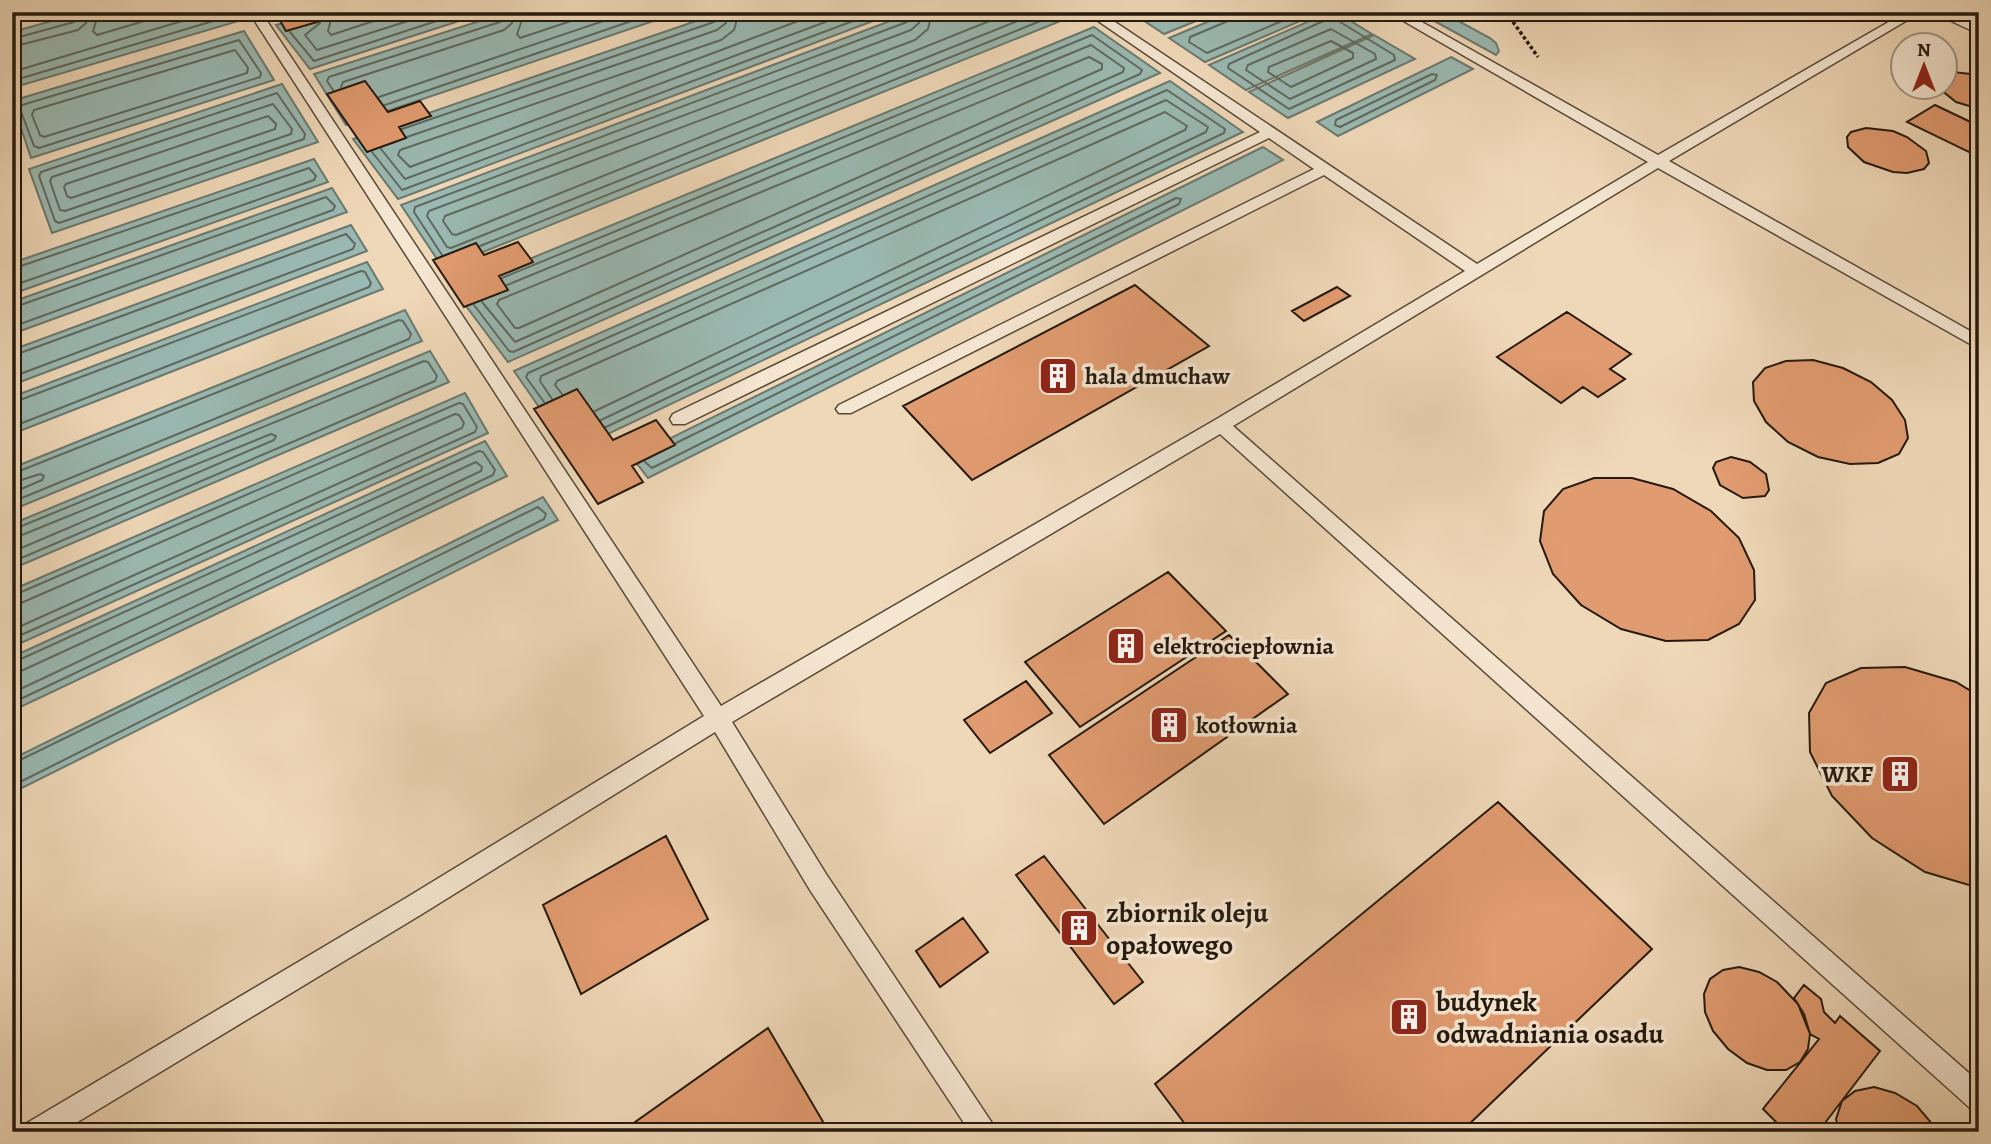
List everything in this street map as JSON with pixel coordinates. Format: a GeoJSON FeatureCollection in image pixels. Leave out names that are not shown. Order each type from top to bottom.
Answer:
{"type":"FeatureCollection","features":[{"type":"Feature","properties":{"kind":"lane"},"geometry":{"type":"LineString","coordinates":[[255,12],[697,691],[718,719],[818,882],[985,1132]]}},
{"type":"Feature","properties":{"kind":"lane"},"geometry":{"type":"LineString","coordinates":[[1091,12],[1476,271]]}},
{"type":"Feature","properties":{"kind":"lane"},"geometry":{"type":"LineString","coordinates":[[1394,12],[1979,343]]}},
{"type":"Feature","properties":{"kind":"lane"},"geometry":{"type":"LineString","coordinates":[[36,1132],[414,906],[718,719],[1221,425],[1660,161],[1915,12]]}},
{"type":"Feature","properties":{"kind":"lane"},"geometry":{"type":"LineString","coordinates":[[1938,12],[1979,30]]}},
{"type":"Feature","properties":{"kind":"lane"},"geometry":{"type":"LineString","coordinates":[[679,419],[1269,133]]}},
{"type":"Feature","properties":{"kind":"lane"},"geometry":{"type":"LineString","coordinates":[[845,409],[1324,170]]}},
{"type":"Feature","properties":{"kind":"lane"},"geometry":{"type":"LineString","coordinates":[[1221,425],[1979,1099]]}},
{"type":"Feature","properties":{"kind":"water"},"geometry":{"type":"Polygon","coordinates":[[[84,12],[238,12],[242,20],[12,88],[12,32],[84,12]]]}},
{"type":"Feature","properties":{"kind":"water"},"geometry":{"type":"Polygon","coordinates":[[[317,12],[487,12],[310,69],[276,25],[317,12]]]}},
{"type":"Feature","properties":{"kind":"water"},"geometry":{"type":"Polygon","coordinates":[[[508,12],[680,12],[346,125],[314,74],[508,12]]]}},
{"type":"Feature","properties":{"kind":"water"},"geometry":{"type":"Polygon","coordinates":[[[722,12],[897,12],[398,199],[353,139],[722,12]]]}},
{"type":"Feature","properties":{"kind":"water"},"geometry":{"type":"Polygon","coordinates":[[[914,12],[1068,12],[1073,16],[443,268],[401,205],[914,12]]]}},
{"type":"Feature","properties":{"kind":"water"},"geometry":{"type":"Polygon","coordinates":[[[1131,12],[1218,12],[1164,34],[1131,12]]]}},
{"type":"Feature","properties":{"kind":"water"},"geometry":{"type":"Polygon","coordinates":[[[1231,12],[1321,12],[1205,62],[1169,38],[1231,12]]]}},
{"type":"Feature","properties":{"kind":"water"},"geometry":{"type":"Polygon","coordinates":[[[1330,12],[1336,12],[1372,34],[1246,90],[1209,65],[1330,12]]]}},
{"type":"Feature","properties":{"kind":"water"},"geometry":{"type":"Polygon","coordinates":[[[1418,12],[1442,12],[1490,38],[1499,51],[1496,55],[1418,12]]]}},
{"type":"Feature","properties":{"kind":"water"},"geometry":{"type":"Polygon","coordinates":[[[1094,27],[1160,73],[508,362],[454,290],[1094,27]]]}},
{"type":"Feature","properties":{"kind":"water"},"geometry":{"type":"Polygon","coordinates":[[[244,31],[274,80],[31,158],[12,101],[244,31]]]}},
{"type":"Feature","properties":{"kind":"water"},"geometry":{"type":"Polygon","coordinates":[[[1374,35],[1415,59],[1288,118],[1249,92],[1374,35]]]}},
{"type":"Feature","properties":{"kind":"water"},"geometry":{"type":"Polygon","coordinates":[[[1451,57],[1473,69],[1338,136],[1317,122],[1451,57]]]}},
{"type":"Feature","properties":{"kind":"water"},"geometry":{"type":"Polygon","coordinates":[[[1170,81],[1243,132],[570,452],[514,371],[1170,81]]]}},
{"type":"Feature","properties":{"kind":"water"},"geometry":{"type":"Polygon","coordinates":[[[282,84],[318,142],[52,233],[29,169],[282,84]]]}},
{"type":"Feature","properties":{"kind":"water"},"geometry":{"type":"Polygon","coordinates":[[[1263,147],[1283,160],[648,478],[632,457],[1263,147]]]}},
{"type":"Feature","properties":{"kind":"water"},"geometry":{"type":"Polygon","coordinates":[[[314,159],[328,182],[12,294],[12,263],[314,159]]]}},
{"type":"Feature","properties":{"kind":"water"},"geometry":{"type":"Polygon","coordinates":[[[332,188],[347,212],[12,334],[12,302],[332,188]]]}},
{"type":"Feature","properties":{"kind":"water"},"geometry":{"type":"Polygon","coordinates":[[[351,225],[367,251],[12,385],[12,350],[351,225]]]}},
{"type":"Feature","properties":{"kind":"water"},"geometry":{"type":"Polygon","coordinates":[[[367,262],[383,289],[12,434],[12,397],[367,262]]]}},
{"type":"Feature","properties":{"kind":"water"},"geometry":{"type":"Polygon","coordinates":[[[405,310],[422,341],[12,510],[12,468],[405,310]]]}},
{"type":"Feature","properties":{"kind":"water"},"geometry":{"type":"Polygon","coordinates":[[[430,351],[449,382],[12,569],[12,524],[430,351]]]}},
{"type":"Feature","properties":{"kind":"water"},"geometry":{"type":"Polygon","coordinates":[[[465,393],[488,433],[12,647],[12,590],[465,393]]]}},
{"type":"Feature","properties":{"kind":"water"},"geometry":{"type":"Polygon","coordinates":[[[485,441],[507,476],[12,711],[12,657],[485,441]]]}},
{"type":"Feature","properties":{"kind":"water"},"geometry":{"type":"Polygon","coordinates":[[[543,497],[558,520],[12,793],[12,759],[543,497]]]}},
{"type":"Feature","properties":{"kind":"building"},"geometry":{"type":"Polygon","coordinates":[[[275,12],[315,12],[321,21],[286,31],[275,12]]]}},
{"type":"Feature","properties":{"kind":"building"},"geometry":{"type":"Polygon","coordinates":[[[1960,73],[1979,75],[1979,109],[1956,102],[1960,102],[1960,73]]]}},
{"type":"Feature","properties":{"kind":"building"},"geometry":{"type":"Polygon","coordinates":[[[365,81],[388,112],[420,101],[431,116],[399,127],[406,138],[367,152],[327,94],[365,81]]]}},
{"type":"Feature","properties":{"kind":"building"},"geometry":{"type":"Polygon","coordinates":[[[1935,105],[1979,126],[1979,153],[1975,155],[1907,122],[1935,105]]]}},
{"type":"Feature","properties":{"kind":"building"},"geometry":{"type":"Polygon","coordinates":[[[1866,128],[1893,131],[1907,137],[1926,151],[1929,163],[1924,169],[1907,173],[1893,172],[1864,162],[1848,147],[1847,137],[1851,132],[1866,128]]]}},
{"type":"Feature","properties":{"kind":"building"},"geometry":{"type":"Polygon","coordinates":[[[518,242],[533,262],[499,276],[508,290],[464,307],[433,260],[476,243],[484,255],[518,242]]]}},
{"type":"Feature","properties":{"kind":"building","name":"hala dmuchaw"},"geometry":{"type":"Polygon","coordinates":[[[1135,285],[1209,346],[972,480],[903,406],[1135,285]]]}},
{"type":"Feature","properties":{"kind":"building"},"geometry":{"type":"Polygon","coordinates":[[[1337,287],[1350,296],[1304,321],[1292,311],[1337,287]]]}},
{"type":"Feature","properties":{"kind":"building"},"geometry":{"type":"Polygon","coordinates":[[[1567,312],[1631,354],[1610,369],[1625,379],[1598,397],[1583,387],[1561,403],[1497,357],[1567,312]]]}},
{"type":"Feature","properties":{"kind":"building"},"geometry":{"type":"Polygon","coordinates":[[[1813,360],[1843,368],[1871,382],[1892,400],[1905,420],[1908,438],[1899,454],[1878,463],[1850,464],[1818,457],[1788,442],[1766,422],[1754,401],[1753,382],[1765,368],[1786,361],[1813,360]]]}},
{"type":"Feature","properties":{"kind":"building"},"geometry":{"type":"Polygon","coordinates":[[[577,389],[613,440],[656,420],[675,445],[632,466],[643,482],[598,504],[534,409],[577,389]]]}},
{"type":"Feature","properties":{"kind":"building"},"geometry":{"type":"Polygon","coordinates":[[[1731,457],[1750,462],[1766,474],[1769,490],[1765,496],[1743,498],[1720,485],[1713,468],[1716,462],[1731,457]]]}},
{"type":"Feature","properties":{"kind":"building"},"geometry":{"type":"Polygon","coordinates":[[[1594,478],[1632,478],[1673,489],[1711,511],[1739,538],[1754,570],[1755,600],[1739,624],[1708,640],[1666,641],[1621,629],[1581,605],[1553,574],[1540,541],[1544,511],[1563,489],[1594,478]]]}},
{"type":"Feature","properties":{"kind":"building","name":"elektrociepłownia"},"geometry":{"type":"Polygon","coordinates":[[[1168,572],[1226,631],[1080,727],[1025,662],[1168,572]]]}},
{"type":"Feature","properties":{"kind":"building","name":"kotłownia"},"geometry":{"type":"Polygon","coordinates":[[[1229,635],[1288,694],[1104,824],[1049,755],[1229,635]]]}},
{"type":"Feature","properties":{"kind":"building","name":"WKF"},"geometry":{"type":"Polygon","coordinates":[[[1905,667],[1956,682],[1979,696],[1979,888],[1925,872],[1872,838],[1832,796],[1810,752],[1809,713],[1826,683],[1861,668],[1905,667]]]}},
{"type":"Feature","properties":{"kind":"building"},"geometry":{"type":"Polygon","coordinates":[[[1026,681],[1052,713],[990,753],[964,720],[1026,681]]]}},
{"type":"Feature","properties":{"kind":"building","name":"budynek odwadniania osadu"},"geometry":{"type":"Polygon","coordinates":[[[1498,802],[1652,949],[1461,1132],[1191,1132],[1155,1084],[1498,802]]]}},
{"type":"Feature","properties":{"kind":"building"},"geometry":{"type":"Polygon","coordinates":[[[666,836],[708,919],[581,994],[543,905],[666,836]]]}},
{"type":"Feature","properties":{"kind":"building","name":"zbiornik oleju opałowego"},"geometry":{"type":"Polygon","coordinates":[[[1044,856],[1143,982],[1114,1004],[1016,875],[1044,856]]]}},
{"type":"Feature","properties":{"kind":"building"},"geometry":{"type":"Polygon","coordinates":[[[963,918],[988,952],[940,987],[916,951],[963,918]]]}},
{"type":"Feature","properties":{"kind":"building"},"geometry":{"type":"Polygon","coordinates":[[[1739,967],[1759,972],[1777,982],[1798,1004],[1810,1034],[1808,1049],[1800,1062],[1786,1070],[1767,1070],[1747,1063],[1728,1049],[1713,1031],[1705,1012],[1704,994],[1710,979],[1723,970],[1739,967]]]}},
{"type":"Feature","properties":{"kind":"building"},"geometry":{"type":"Polygon","coordinates":[[[1804,985],[1821,999],[1824,1012],[1835,1023],[1840,1016],[1880,1051],[1818,1132],[1786,1132],[1763,1109],[1819,1039],[1810,1034],[1804,1014],[1794,998],[1804,985]]]}},
{"type":"Feature","properties":{"kind":"building"},"geometry":{"type":"Polygon","coordinates":[[[768,1028],[829,1132],[621,1132],[768,1028]]]}},
{"type":"Feature","properties":{"kind":"building"},"geometry":{"type":"Polygon","coordinates":[[[1874,1087],[1895,1093],[1917,1106],[1939,1132],[1839,1132],[1836,1119],[1842,1101],[1855,1091],[1874,1087]]]}},
{"type":"Feature","properties":{"kind":"place","name":"hala dmuchaw"},"geometry":{"type":"Point","coordinates":[1058,376]}},
{"type":"Feature","properties":{"kind":"place","name":"elektrociepłownia"},"geometry":{"type":"Point","coordinates":[1126,646]}},
{"type":"Feature","properties":{"kind":"place","name":"kotłownia"},"geometry":{"type":"Point","coordinates":[1169,725]}},
{"type":"Feature","properties":{"kind":"place","name":"WKF"},"geometry":{"type":"Point","coordinates":[1900,774]}},
{"type":"Feature","properties":{"kind":"place","name":"zbiornik oleju opałowego"},"geometry":{"type":"Point","coordinates":[1079,928]}},
{"type":"Feature","properties":{"kind":"place","name":"budynek odwadniania osadu"},"geometry":{"type":"Point","coordinates":[1409,1017]}}]}
